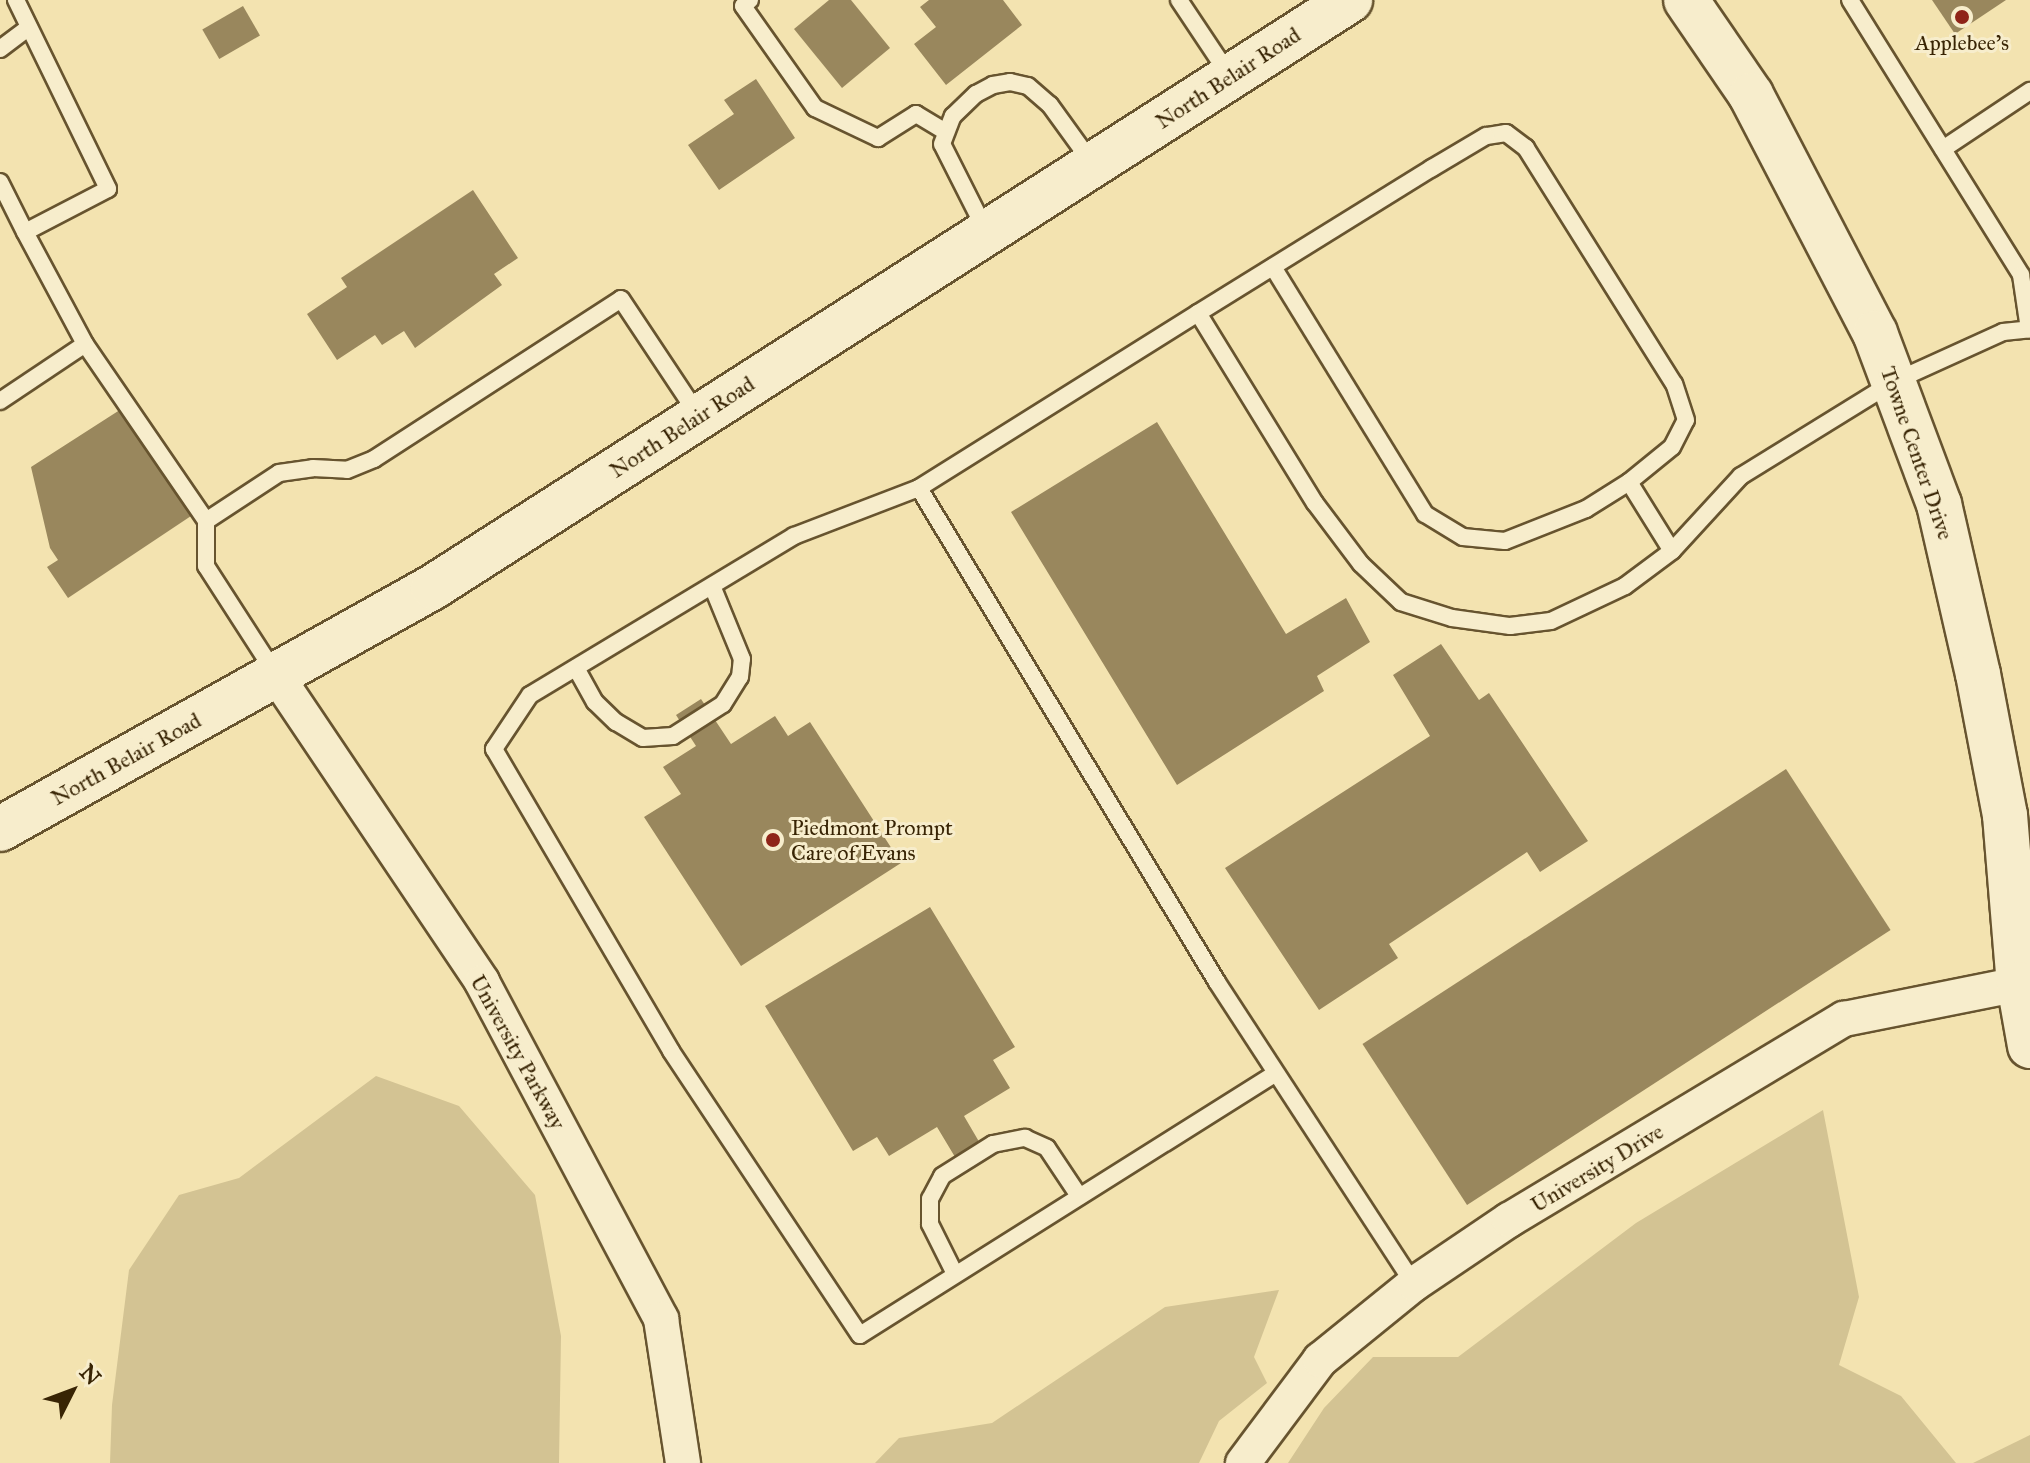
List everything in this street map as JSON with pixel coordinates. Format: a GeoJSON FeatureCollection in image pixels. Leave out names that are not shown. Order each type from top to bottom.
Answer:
{"type":"FeatureCollection","features":[{"type":"Feature","properties":{"kind":"main road","name":"North Belair Road"},"geometry":{"type":"LineString","coordinates":[[0,829],[433,587],[1350,0]]}},
{"type":"Feature","properties":{"kind":"main road","name":"Towne Center Drive"},"geometry":{"type":"LineString","coordinates":[[1686,0],[1751,95],[1875,333],[1939,504],[1978,674],[2005,815],[2019,984],[2030,1046]]}},
{"type":"Feature","properties":{"kind":"street","name":"University Parkway"},"geometry":{"type":"LineString","coordinates":[[276,675],[482,982],[661,1319],[683,1463]]}},
{"type":"Feature","properties":{"kind":"street","name":"University Drive"},"geometry":{"type":"LineString","coordinates":[[1243,1463],[1320,1360],[1414,1284],[1509,1220],[1844,1019],[2019,984]]}},
{"type":"Feature","properties":{"kind":"lane"},"geometry":{"type":"LineString","coordinates":[[16,0],[108,189],[25,232]]}},
{"type":"Feature","properties":{"kind":"lane"},"geometry":{"type":"LineString","coordinates":[[750,0],[743,6],[815,108],[878,138],[916,114],[944,131]]}},
{"type":"Feature","properties":{"kind":"lane"},"geometry":{"type":"LineString","coordinates":[[1179,0],[1230,76]]}},
{"type":"Feature","properties":{"kind":"lane"},"geometry":{"type":"LineString","coordinates":[[1198,313],[1315,503],[1361,564],[1401,602],[1452,618],[1510,626],[1551,621],[1625,586],[1672,551],[1741,476],[1893,382],[2003,332],[2029,329],[2021,275],[1850,0]]}},
{"type":"Feature","properties":{"kind":"lane"},"geometry":{"type":"LineString","coordinates":[[0,49],[29,27]]}},
{"type":"Feature","properties":{"kind":"lane"},"geometry":{"type":"LineString","coordinates":[[987,232],[942,144],[944,131],[953,116],[976,94],[993,85],[1010,82],[1041,94],[1093,164]]}},
{"type":"Feature","properties":{"kind":"lane"},"geometry":{"type":"LineString","coordinates":[[1943,149],[2030,91]]}},
{"type":"Feature","properties":{"kind":"lane"},"geometry":{"type":"LineString","coordinates":[[1273,267],[1425,514],[1463,537],[1505,541],[1586,509],[1629,482],[1672,447],[1686,420],[1674,384],[1526,148],[1506,133],[1486,136],[1198,313],[919,488],[794,536],[530,695],[494,749],[671,1051],[860,1335],[1274,1074]]}},
{"type":"Feature","properties":{"kind":"lane"},"geometry":{"type":"LineString","coordinates":[[0,182],[85,344],[206,521],[206,566],[276,675]]}},
{"type":"Feature","properties":{"kind":"lane"},"geometry":{"type":"LineString","coordinates":[[206,521],[279,473],[313,468],[347,470],[374,459],[621,299],[699,416]]}},
{"type":"Feature","properties":{"kind":"lane"},"geometry":{"type":"LineString","coordinates":[[0,401],[85,344]]}},
{"type":"Feature","properties":{"kind":"lane"},"geometry":{"type":"LineString","coordinates":[[1629,482],[1672,551]]}},
{"type":"Feature","properties":{"kind":"lane"},"geometry":{"type":"LineString","coordinates":[[919,488],[1274,1074],[1414,1284]]}},
{"type":"Feature","properties":{"kind":"lane"},"geometry":{"type":"LineString","coordinates":[[576,668],[595,702],[616,722],[643,738],[673,736],[723,704],[740,677],[742,659],[712,586]]}},
{"type":"Feature","properties":{"kind":"lane"},"geometry":{"type":"LineString","coordinates":[[955,1274],[930,1224],[930,1199],[942,1176],[993,1144],[1025,1138],[1047,1148],[1079,1196]]}},
{"type":"Feature","properties":{"kind":"shaded area"},"geometry":{"type":"Polygon","coordinates":[[[376,1076],[459,1106],[535,1195],[561,1336],[559,1463],[110,1463],[112,1405],[129,1270],[179,1195],[239,1178],[376,1076]]]}},
{"type":"Feature","properties":{"kind":"shaded area"},"geometry":{"type":"Polygon","coordinates":[[[1823,1110],[1859,1297],[1839,1365],[1901,1396],[1956,1463],[1288,1463],[1324,1408],[1373,1357],[1458,1357],[1636,1223],[1823,1110]]]}},
{"type":"Feature","properties":{"kind":"shaded area"},"geometry":{"type":"Polygon","coordinates":[[[1279,1290],[1254,1357],[1267,1383],[1219,1421],[1199,1463],[875,1463],[899,1438],[992,1423],[1165,1307],[1279,1290]]]}},
{"type":"Feature","properties":{"kind":"shaded area"},"geometry":{"type":"Polygon","coordinates":[[[2030,1435],[2030,1463],[1973,1463],[2030,1435]]]}},
{"type":"Feature","properties":{"kind":"building"},"geometry":{"type":"Polygon","coordinates":[[[829,0],[851,0],[890,48],[842,88],[794,29],[829,0]]]}},
{"type":"Feature","properties":{"kind":"building"},"geometry":{"type":"Polygon","coordinates":[[[929,0],[1003,0],[1022,25],[946,85],[914,44],[936,27],[920,7],[929,0]]]}},
{"type":"Feature","properties":{"kind":"building","name":"Applebee's"},"geometry":{"type":"Polygon","coordinates":[[[1932,0],[2006,0],[1955,34],[1932,0]]]}},
{"type":"Feature","properties":{"kind":"building"},"geometry":{"type":"Polygon","coordinates":[[[243,6],[260,35],[219,59],[202,30],[243,6]]]}},
{"type":"Feature","properties":{"kind":"building"},"geometry":{"type":"Polygon","coordinates":[[[756,79],[795,138],[719,190],[688,145],[734,114],[724,100],[756,79]]]}},
{"type":"Feature","properties":{"kind":"building"},"geometry":{"type":"Polygon","coordinates":[[[473,190],[518,258],[494,274],[502,285],[415,348],[404,331],[382,345],[375,335],[337,360],[307,314],[347,287],[341,278],[473,190]]]}},
{"type":"Feature","properties":{"kind":"building"},"geometry":{"type":"Polygon","coordinates":[[[126,406],[197,512],[68,598],[47,567],[58,560],[50,548],[31,467],[126,406]]]}},
{"type":"Feature","properties":{"kind":"building"},"geometry":{"type":"Polygon","coordinates":[[[1157,422],[1286,634],[1346,598],[1370,642],[1317,676],[1324,691],[1177,785],[1011,512],[1157,422]]]}},
{"type":"Feature","properties":{"kind":"building"},"geometry":{"type":"Polygon","coordinates":[[[1441,644],[1479,700],[1489,693],[1588,841],[1540,872],[1527,852],[1389,944],[1398,958],[1319,1010],[1225,868],[1430,736],[1393,675],[1441,644]]]}},
{"type":"Feature","properties":{"kind":"building","name":"Piedmont Prompt Care of Evans"},"geometry":{"type":"Polygon","coordinates":[[[701,699],[731,744],[775,716],[788,736],[810,722],[901,863],[741,966],[644,817],[681,794],[663,767],[696,746],[676,715],[701,699]]]}},
{"type":"Feature","properties":{"kind":"building"},"geometry":{"type":"Polygon","coordinates":[[[1786,769],[1891,930],[1467,1205],[1362,1044],[1786,769]]]}},
{"type":"Feature","properties":{"kind":"building"},"geometry":{"type":"Polygon","coordinates":[[[930,907],[1015,1047],[993,1060],[1010,1088],[964,1116],[988,1157],[964,1172],[937,1127],[889,1156],[877,1137],[853,1151],[765,1006],[930,907]]]}},
{"type":"Feature","properties":{"kind":"place","name":"Applebee's"},"geometry":{"type":"Point","coordinates":[1962,17]}},
{"type":"Feature","properties":{"kind":"place","name":"Piedmont Prompt Care of Evans"},"geometry":{"type":"Point","coordinates":[773,840]}}]}
